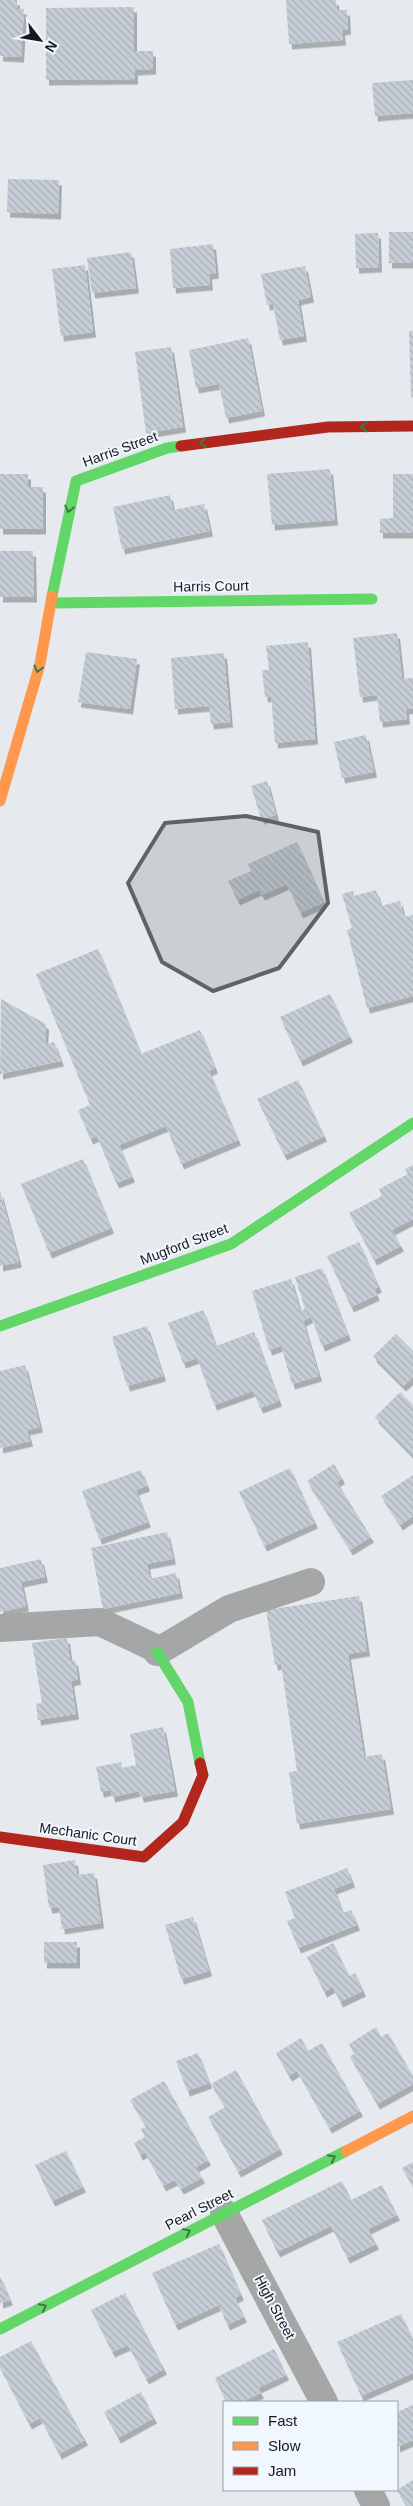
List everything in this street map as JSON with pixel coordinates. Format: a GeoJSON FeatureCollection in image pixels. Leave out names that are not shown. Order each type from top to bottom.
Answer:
{"type":"FeatureCollection","features":[{"type":"Feature","properties":{"kind":"street","name":"Harris Street"},"geometry":{"type":"LineString","coordinates":[[0,801],[40,664],[58,556],[76,481],[167,448],[328,427],[413,426]]}},
{"type":"Feature","properties":{"kind":"street","name":"Harris Court"},"geometry":{"type":"LineString","coordinates":[[51,603],[372,598]]}},
{"type":"Feature","properties":{"kind":"street","name":"Mugford Street"},"geometry":{"type":"LineString","coordinates":[[0,1326],[231,1244],[413,1123]]}},
{"type":"Feature","properties":{"kind":"street"},"geometry":{"type":"LineString","coordinates":[[0,1628],[100,1622],[154,1648],[157,1652],[229,1609],[311,1582]]}},
{"type":"Feature","properties":{"kind":"street","name":"Mechanic Court"},"geometry":{"type":"LineString","coordinates":[[0,1837],[144,1857],[184,1822],[202,1775],[188,1702],[157,1652]]}},
{"type":"Feature","properties":{"kind":"street","name":"Pearl Street"},"geometry":{"type":"LineString","coordinates":[[0,2329],[413,2116]]}},
{"type":"Feature","properties":{"kind":"street","name":"High Street"},"geometry":{"type":"LineString","coordinates":[[224,2212],[323,2401]]}},
{"type":"Feature","properties":{"kind":"street"},"geometry":{"type":"LineString","coordinates":[[368,2491],[376,2506]]}},
{"type":"Feature","properties":{"kind":"highlighted area"},"geometry":{"type":"Polygon","coordinates":[[[246,816],[318,832],[328,903],[279,968],[213,991],[162,962],[128,883],[165,823],[246,816]]]}},
{"type":"Feature","properties":{"kind":"building"},"geometry":{"type":"Polygon","coordinates":[[[0,0],[17,0],[17,9],[24,9],[21,57],[0,56],[0,0]]]}},
{"type":"Feature","properties":{"kind":"building"},"geometry":{"type":"Polygon","coordinates":[[[286,0],[336,0],[337,10],[347,10],[348,29],[342,30],[343,40],[289,44],[286,0]]]}},
{"type":"Feature","properties":{"kind":"building"},"geometry":{"type":"Polygon","coordinates":[[[134,7],[134,51],[153,51],[153,69],[135,70],[135,79],[46,80],[46,8],[134,7]]]}},
{"type":"Feature","properties":{"kind":"building"},"geometry":{"type":"Polygon","coordinates":[[[413,80],[413,113],[375,116],[372,83],[413,80]]]}},
{"type":"Feature","properties":{"kind":"building"},"geometry":{"type":"Polygon","coordinates":[[[8,179],[59,180],[58,214],[7,212],[8,179]]]}},
{"type":"Feature","properties":{"kind":"building"},"geometry":{"type":"Polygon","coordinates":[[[389,232],[413,232],[413,263],[389,263],[389,232]]]}},
{"type":"Feature","properties":{"kind":"building"},"geometry":{"type":"Polygon","coordinates":[[[378,233],[379,267],[356,268],[355,234],[378,233]]]}},
{"type":"Feature","properties":{"kind":"building"},"geometry":{"type":"Polygon","coordinates":[[[213,244],[216,273],[209,274],[210,285],[173,288],[170,249],[213,244]]]}},
{"type":"Feature","properties":{"kind":"building"},"geometry":{"type":"Polygon","coordinates":[[[131,252],[136,288],[92,293],[87,258],[131,252]]]}},
{"type":"Feature","properties":{"kind":"building"},"geometry":{"type":"Polygon","coordinates":[[[85,265],[93,332],[61,336],[52,269],[85,265]]]}},
{"type":"Feature","properties":{"kind":"building"},"geometry":{"type":"Polygon","coordinates":[[[305,266],[311,297],[298,300],[304,336],[280,340],[273,304],[267,305],[261,274],[305,266]]]}},
{"type":"Feature","properties":{"kind":"building"},"geometry":{"type":"Polygon","coordinates":[[[409,331],[413,331],[413,397],[411,397],[409,331]]]}},
{"type":"Feature","properties":{"kind":"building"},"geometry":{"type":"Polygon","coordinates":[[[248,338],[262,411],[226,418],[219,384],[196,388],[189,350],[248,338]]]}},
{"type":"Feature","properties":{"kind":"building"},"geometry":{"type":"Polygon","coordinates":[[[171,347],[183,427],[146,433],[135,352],[171,347]]]}},
{"type":"Feature","properties":{"kind":"building"},"geometry":{"type":"Polygon","coordinates":[[[330,469],[335,520],[272,525],[267,474],[330,469]]]}},
{"type":"Feature","properties":{"kind":"building"},"geometry":{"type":"Polygon","coordinates":[[[0,474],[28,474],[28,487],[43,487],[43,529],[0,529],[0,474]]]}},
{"type":"Feature","properties":{"kind":"building"},"geometry":{"type":"Polygon","coordinates":[[[393,474],[413,474],[413,533],[380,533],[380,519],[393,518],[393,474]]]}},
{"type":"Feature","properties":{"kind":"building"},"geometry":{"type":"Polygon","coordinates":[[[170,495],[173,510],[204,504],[210,531],[122,549],[113,507],[170,495]]]}},
{"type":"Feature","properties":{"kind":"building"},"geometry":{"type":"Polygon","coordinates":[[[0,551],[33,551],[34,597],[0,597],[0,551]]]}},
{"type":"Feature","properties":{"kind":"building"},"geometry":{"type":"Polygon","coordinates":[[[397,633],[402,679],[413,678],[413,708],[406,709],[407,719],[380,722],[377,695],[360,697],[353,638],[397,633]]]}},
{"type":"Feature","properties":{"kind":"building"},"geometry":{"type":"Polygon","coordinates":[[[308,642],[315,739],[275,743],[271,696],[265,697],[262,670],[269,670],[266,646],[308,642]]]}},
{"type":"Feature","properties":{"kind":"building"},"geometry":{"type":"Polygon","coordinates":[[[86,652],[137,659],[130,709],[78,702],[86,652]]]}},
{"type":"Feature","properties":{"kind":"building"},"geometry":{"type":"Polygon","coordinates":[[[224,653],[230,722],[211,724],[209,706],[175,709],[171,658],[224,653]]]}},
{"type":"Feature","properties":{"kind":"building"},"geometry":{"type":"Polygon","coordinates":[[[366,735],[374,772],[342,778],[334,742],[366,735]]]}},
{"type":"Feature","properties":{"kind":"building"},"geometry":{"type":"Polygon","coordinates":[[[267,781],[276,815],[261,819],[251,786],[267,781]]]}},
{"type":"Feature","properties":{"kind":"building"},"geometry":{"type":"Polygon","coordinates":[[[297,842],[324,902],[300,913],[287,884],[262,895],[259,890],[237,900],[228,881],[251,871],[248,864],[297,842]]]}},
{"type":"Feature","properties":{"kind":"building"},"geometry":{"type":"Polygon","coordinates":[[[376,890],[381,906],[400,901],[404,917],[413,915],[413,996],[367,1008],[347,930],[352,928],[342,894],[353,891],[354,896],[376,890]]]}},
{"type":"Feature","properties":{"kind":"building"},"geometry":{"type":"Polygon","coordinates":[[[98,949],[141,1054],[200,1030],[215,1068],[209,1071],[238,1140],[181,1164],[166,1126],[119,1145],[132,1177],[116,1183],[97,1136],[90,1139],[78,1110],[90,1105],[36,974],[98,949]]]}},
{"type":"Feature","properties":{"kind":"building"},"geometry":{"type":"Polygon","coordinates":[[[330,994],[350,1037],[300,1061],[280,1017],[330,994]]]}},
{"type":"Feature","properties":{"kind":"building"},"geometry":{"type":"Polygon","coordinates":[[[1,999],[46,1024],[45,1044],[54,1042],[61,1061],[0,1074],[1,999]]]}},
{"type":"Feature","properties":{"kind":"building"},"geometry":{"type":"Polygon","coordinates":[[[298,1080],[324,1136],[284,1155],[257,1099],[298,1080]]]}},
{"type":"Feature","properties":{"kind":"building"},"geometry":{"type":"Polygon","coordinates":[[[83,1159],[111,1228],[49,1253],[21,1184],[83,1159]]]}},
{"type":"Feature","properties":{"kind":"building"},"geometry":{"type":"Polygon","coordinates":[[[413,1165],[413,1219],[392,1230],[401,1246],[374,1260],[349,1213],[382,1196],[379,1189],[408,1174],[405,1169],[413,1165]]]}},
{"type":"Feature","properties":{"kind":"building"},"geometry":{"type":"Polygon","coordinates":[[[0,1191],[19,1262],[0,1266],[0,1191]]]}},
{"type":"Feature","properties":{"kind":"building"},"geometry":{"type":"Polygon","coordinates":[[[359,1242],[379,1287],[374,1289],[377,1295],[351,1307],[327,1256],[359,1242]]]}},
{"type":"Feature","properties":{"kind":"building"},"geometry":{"type":"Polygon","coordinates":[[[322,1268],[348,1335],[322,1346],[311,1317],[303,1321],[319,1376],[292,1384],[281,1346],[269,1350],[252,1291],[291,1279],[300,1311],[305,1309],[295,1277],[322,1268]]]}},
{"type":"Feature","properties":{"kind":"building"},"geometry":{"type":"Polygon","coordinates":[[[203,1310],[216,1346],[254,1332],[279,1401],[260,1408],[253,1391],[214,1405],[197,1358],[183,1363],[168,1323],[203,1310]]]}},
{"type":"Feature","properties":{"kind":"building"},"geometry":{"type":"Polygon","coordinates":[[[147,1326],[163,1376],[127,1386],[112,1337],[147,1326]]]}},
{"type":"Feature","properties":{"kind":"building"},"geometry":{"type":"Polygon","coordinates":[[[396,1334],[413,1351],[413,1377],[403,1386],[373,1356],[396,1334]]]}},
{"type":"Feature","properties":{"kind":"building"},"geometry":{"type":"Polygon","coordinates":[[[25,1365],[40,1427],[27,1430],[30,1441],[0,1448],[0,1371],[25,1365]]]}},
{"type":"Feature","properties":{"kind":"building"},"geometry":{"type":"Polygon","coordinates":[[[400,1392],[413,1405],[413,1456],[375,1417],[400,1392]]]}},
{"type":"Feature","properties":{"kind":"building"},"geometry":{"type":"Polygon","coordinates":[[[334,1464],[342,1478],[337,1482],[371,1537],[350,1550],[307,1481],[334,1464]]]}},
{"type":"Feature","properties":{"kind":"building"},"geometry":{"type":"Polygon","coordinates":[[[290,1468],[315,1523],[264,1546],[239,1492],[290,1468]]]}},
{"type":"Feature","properties":{"kind":"building"},"geometry":{"type":"Polygon","coordinates":[[[141,1470],[147,1486],[136,1490],[148,1522],[99,1539],[82,1491],[141,1470]]]}},
{"type":"Feature","properties":{"kind":"building"},"geometry":{"type":"Polygon","coordinates":[[[413,1475],[413,1516],[400,1525],[381,1496],[413,1475]]]}},
{"type":"Feature","properties":{"kind":"building"},"geometry":{"type":"Polygon","coordinates":[[[167,1532],[173,1559],[147,1564],[150,1579],[176,1573],[180,1593],[103,1609],[91,1548],[167,1532]]]}},
{"type":"Feature","properties":{"kind":"building"},"geometry":{"type":"Polygon","coordinates":[[[41,1559],[45,1577],[21,1582],[26,1606],[0,1612],[0,1568],[41,1559]]]}},
{"type":"Feature","properties":{"kind":"building"},"geometry":{"type":"Polygon","coordinates":[[[359,1596],[367,1651],[348,1654],[364,1757],[382,1754],[391,1809],[297,1824],[289,1772],[297,1771],[281,1664],[275,1665],[266,1610],[359,1596]]]}},
{"type":"Feature","properties":{"kind":"building"},"geometry":{"type":"Polygon","coordinates":[[[67,1638],[70,1661],[75,1660],[78,1679],[71,1681],[76,1714],[38,1720],[36,1704],[42,1703],[32,1643],[67,1638]]]}},
{"type":"Feature","properties":{"kind":"building"},"geometry":{"type":"Polygon","coordinates":[[[163,1727],[175,1791],[141,1797],[139,1791],[112,1797],[111,1790],[101,1792],[96,1767],[121,1762],[122,1768],[136,1765],[130,1734],[163,1727]]]}},
{"type":"Feature","properties":{"kind":"building"},"geometry":{"type":"Polygon","coordinates":[[[75,1860],[77,1875],[94,1873],[101,1923],[62,1929],[59,1907],[49,1908],[43,1865],[75,1860]]]}},
{"type":"Feature","properties":{"kind":"building"},"geometry":{"type":"Polygon","coordinates":[[[347,1868],[352,1882],[334,1889],[343,1913],[351,1910],[357,1925],[298,1948],[287,1921],[295,1918],[285,1892],[347,1868]]]}},
{"type":"Feature","properties":{"kind":"building"},"geometry":{"type":"Polygon","coordinates":[[[193,1917],[209,1971],[181,1979],[165,1925],[193,1917]]]}},
{"type":"Feature","properties":{"kind":"building"},"geometry":{"type":"Polygon","coordinates":[[[44,1942],[77,1942],[77,1963],[44,1963],[44,1942]]]}},
{"type":"Feature","properties":{"kind":"building"},"geometry":{"type":"Polygon","coordinates":[[[333,1943],[349,1976],[355,1973],[363,1991],[340,2002],[333,1987],[324,1992],[307,1957],[333,1943]]]}},
{"type":"Feature","properties":{"kind":"building"},"geometry":{"type":"Polygon","coordinates":[[[376,2027],[381,2037],[388,2033],[413,2076],[413,2084],[377,2104],[350,2057],[354,2054],[349,2044],[376,2027]]]}},
{"type":"Feature","properties":{"kind":"building"},"geometry":{"type":"Polygon","coordinates":[[[301,2038],[308,2051],[322,2043],[360,2111],[329,2128],[297,2071],[289,2076],[276,2053],[301,2038]]]}},
{"type":"Feature","properties":{"kind":"building"},"geometry":{"type":"Polygon","coordinates":[[[198,2053],[209,2083],[187,2091],[176,2061],[198,2053]]]}},
{"type":"Feature","properties":{"kind":"building"},"geometry":{"type":"Polygon","coordinates":[[[236,2070],[280,2149],[238,2172],[208,2117],[225,2107],[211,2084],[236,2070]]]}},
{"type":"Feature","properties":{"kind":"building"},"geometry":{"type":"Polygon","coordinates":[[[164,2081],[208,2160],[196,2167],[202,2178],[181,2189],[175,2180],[163,2186],[145,2152],[140,2155],[134,2143],[145,2137],[141,2129],[146,2127],[130,2100],[164,2081]]]}},
{"type":"Feature","properties":{"kind":"building"},"geometry":{"type":"Polygon","coordinates":[[[66,2151],[83,2187],[52,2201],[35,2165],[66,2151]]]}},
{"type":"Feature","properties":{"kind":"building"},"geometry":{"type":"Polygon","coordinates":[[[413,2162],[413,2187],[402,2168],[413,2162]]]}},
{"type":"Feature","properties":{"kind":"building"},"geometry":{"type":"Polygon","coordinates":[[[342,2181],[351,2200],[382,2185],[397,2215],[368,2229],[376,2244],[347,2258],[331,2226],[277,2252],[262,2220],[342,2181]]]}},
{"type":"Feature","properties":{"kind":"building"},"geometry":{"type":"Polygon","coordinates":[[[219,2244],[241,2295],[235,2298],[244,2317],[227,2325],[219,2305],[175,2325],[152,2273],[219,2244]]]}},
{"type":"Feature","properties":{"kind":"building"},"geometry":{"type":"Polygon","coordinates":[[[0,2276],[10,2300],[0,2303],[0,2276]]]}},
{"type":"Feature","properties":{"kind":"building"},"geometry":{"type":"Polygon","coordinates":[[[125,2293],[164,2369],[146,2379],[128,2345],[112,2352],[91,2310],[125,2293]]]}},
{"type":"Feature","properties":{"kind":"building"},"geometry":{"type":"Polygon","coordinates":[[[401,2314],[413,2340],[413,2373],[361,2396],[337,2342],[401,2314]]]}},
{"type":"Feature","properties":{"kind":"building"},"geometry":{"type":"Polygon","coordinates":[[[31,2341],[85,2440],[59,2454],[40,2418],[29,2424],[0,2368],[0,2357],[31,2341]]]}},
{"type":"Feature","properties":{"kind":"building"},"geometry":{"type":"Polygon","coordinates":[[[274,2349],[286,2375],[258,2388],[261,2393],[244,2401],[226,2401],[215,2378],[274,2349]]]}},
{"type":"Feature","properties":{"kind":"building"},"geometry":{"type":"Polygon","coordinates":[[[141,2392],[154,2418],[118,2438],[104,2412],[141,2392]]]}},
{"type":"Feature","properties":{"kind":"building"},"geometry":{"type":"Polygon","coordinates":[[[413,2405],[413,2440],[398,2447],[398,2412],[413,2405]]]}},
{"type":"Feature","properties":{"kind":"building"},"geometry":{"type":"Polygon","coordinates":[[[413,2480],[413,2506],[406,2506],[398,2489],[413,2480]]]}},
{"type":"Feature","properties":{"kind":"traffic: fast"},"geometry":{"type":"LineString","coordinates":[[52,596],[76,481],[167,448],[181,446]]}},
{"type":"Feature","properties":{"kind":"traffic: fast"},"geometry":{"type":"LineString","coordinates":[[51,603],[372,599]]}},
{"type":"Feature","properties":{"kind":"traffic: fast"},"geometry":{"type":"LineString","coordinates":[[0,1326],[231,1244],[413,1123]]}},
{"type":"Feature","properties":{"kind":"traffic: fast"},"geometry":{"type":"LineString","coordinates":[[157,1652],[188,1702],[200,1763]]}},
{"type":"Feature","properties":{"kind":"traffic: fast"},"geometry":{"type":"LineString","coordinates":[[0,2329],[346,2151]]}},
{"type":"Feature","properties":{"kind":"traffic: slow"},"geometry":{"type":"LineString","coordinates":[[0,801],[40,664],[52,596]]}},
{"type":"Feature","properties":{"kind":"traffic: slow"},"geometry":{"type":"LineString","coordinates":[[346,2151],[413,2116]]}},
{"type":"Feature","properties":{"kind":"traffic: jam"},"geometry":{"type":"LineString","coordinates":[[181,446],[328,427],[413,426]]}},
{"type":"Feature","properties":{"kind":"traffic: jam"},"geometry":{"type":"LineString","coordinates":[[0,1837],[144,1857],[183,1822],[203,1775],[200,1763]]}}]}
